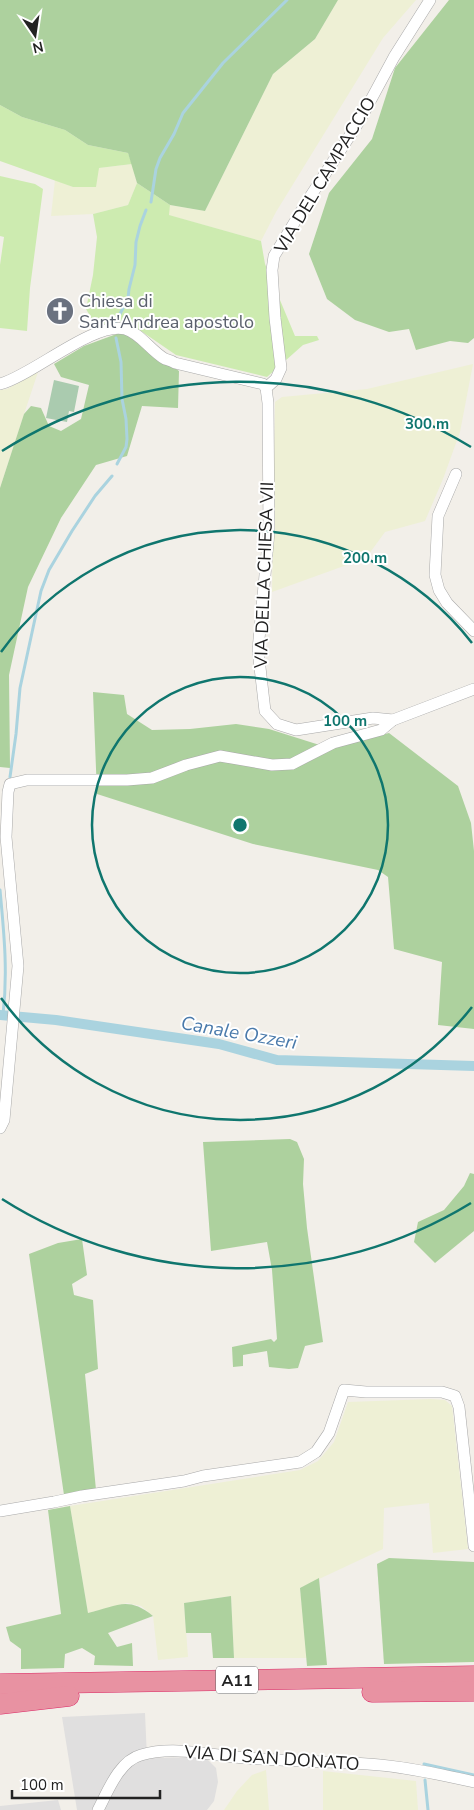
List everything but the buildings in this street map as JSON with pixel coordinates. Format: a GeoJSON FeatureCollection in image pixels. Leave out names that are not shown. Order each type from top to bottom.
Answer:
{"type":"FeatureCollection","features":[{"type":"Feature","properties":{"kind":"highway","name":"A11"},"geometry":{"type":"LineString","coordinates":[[0,1684],[474,1676]]}},
{"type":"Feature","properties":{"kind":"highway","name":"A11"},"geometry":{"type":"LineString","coordinates":[[0,1698],[474,1691]]}},
{"type":"Feature","properties":{"kind":"highway"},"geometry":{"type":"LineString","coordinates":[[0,1704],[69,1696]]}},
{"type":"Feature","properties":{"kind":"street","name":"VIA DEL CAMPACCIO"},"geometry":{"type":"LineString","coordinates":[[266,388],[276,379],[281,368],[272,270],[274,256],[303,207],[360,120],[394,57],[430,0]]}},
{"type":"Feature","properties":{"kind":"street"},"geometry":{"type":"LineString","coordinates":[[0,384],[19,376],[95,334],[122,328],[130,331],[165,359],[263,384],[266,388]]}},
{"type":"Feature","properties":{"kind":"street","name":"VIA DELLA CHIESA VII"},"geometry":{"type":"LineString","coordinates":[[266,388],[269,532],[258,650],[265,711],[277,724],[296,730],[373,718],[393,720]]}},
{"type":"Feature","properties":{"kind":"street"},"geometry":{"type":"LineString","coordinates":[[456,474],[438,516],[435,575],[439,590],[447,603],[474,631]]}},
{"type":"Feature","properties":{"kind":"street"},"geometry":{"type":"LineString","coordinates":[[0,1128],[4,1120],[18,966],[6,837],[10,784],[27,780],[127,780],[152,778],[186,765],[220,756],[272,765],[292,764],[333,743],[381,730],[393,720],[474,689]]}},
{"type":"Feature","properties":{"kind":"street"},"geometry":{"type":"LineString","coordinates":[[0,1511],[82,1496],[184,1481],[203,1476],[300,1462],[316,1452],[328,1433],[344,1390],[366,1392],[442,1392],[455,1396],[459,1407],[474,1546]]}},
{"type":"Feature","properties":{"kind":"street","name":"VIA DI SAN DONATO"},"geometry":{"type":"LineString","coordinates":[[98,1810],[127,1762],[140,1755],[171,1751],[248,1758],[380,1765],[413,1769],[474,1782]]}},
{"type":"Feature","properties":{"kind":"shaded area"},"geometry":{"type":"Polygon","coordinates":[[[145,1713],[147,1758],[205,1757],[216,1768],[218,1782],[214,1801],[207,1810],[77,1810],[62,1717],[145,1713]]]}},
{"type":"Feature","properties":{"kind":"shaded area"},"geometry":{"type":"Polygon","coordinates":[[[58,1800],[61,1810],[0,1810],[0,1806],[58,1800]]]}},
{"type":"Feature","properties":{"kind":"green space"},"geometry":{"type":"Polygon","coordinates":[[[0,0],[338,0],[315,39],[273,74],[205,211],[170,205],[137,183],[128,153],[88,145],[65,130],[22,117],[0,105],[0,0]]]}},
{"type":"Feature","properties":{"kind":"green space"},"geometry":{"type":"Polygon","coordinates":[[[338,0],[416,0],[383,38],[276,212],[261,241],[168,215],[170,205],[205,211],[273,74],[315,39],[338,0]]]}},
{"type":"Feature","properties":{"kind":"green space"},"geometry":{"type":"Polygon","coordinates":[[[449,0],[474,0],[474,338],[468,343],[450,341],[416,350],[409,329],[389,332],[355,320],[327,299],[309,254],[329,193],[372,139],[395,68],[449,0]]]}},
{"type":"Feature","properties":{"kind":"green space"},"geometry":{"type":"Polygon","coordinates":[[[0,105],[22,117],[65,130],[88,145],[128,153],[132,164],[99,168],[96,187],[73,187],[0,161],[0,105]]]}},
{"type":"Feature","properties":{"kind":"green space"},"geometry":{"type":"Polygon","coordinates":[[[132,164],[137,183],[128,205],[93,214],[51,216],[55,180],[73,187],[99,168],[132,164]]]}},
{"type":"Feature","properties":{"kind":"green space"},"geometry":{"type":"Polygon","coordinates":[[[0,176],[35,184],[43,189],[30,288],[27,331],[0,328],[0,265],[4,237],[0,236],[0,176]]]}},
{"type":"Feature","properties":{"kind":"green space"},"geometry":{"type":"Polygon","coordinates":[[[137,183],[170,205],[169,215],[261,241],[265,264],[295,336],[317,336],[319,340],[303,345],[267,377],[176,355],[125,320],[97,328],[86,309],[93,275],[97,237],[93,214],[128,205],[137,183]]]}},
{"type":"Feature","properties":{"kind":"green space"},"geometry":{"type":"Polygon","coordinates":[[[122,332],[179,371],[178,408],[142,406],[127,456],[96,465],[61,518],[28,587],[9,675],[10,768],[0,767],[0,488],[24,414],[31,406],[41,408],[49,426],[61,431],[81,419],[89,385],[61,377],[54,364],[84,346],[122,332]]]}},
{"type":"Feature","properties":{"kind":"green space"},"geometry":{"type":"Polygon","coordinates":[[[473,364],[460,432],[425,521],[385,532],[366,558],[272,592],[275,402],[282,397],[367,389],[473,364]]]}},
{"type":"Feature","properties":{"kind":"green space"},"geometry":{"type":"Polygon","coordinates":[[[38,372],[0,488],[0,390],[7,389],[38,372]]]}},
{"type":"Feature","properties":{"kind":"green space"},"geometry":{"type":"Polygon","coordinates":[[[54,380],[79,386],[74,412],[69,411],[67,422],[46,418],[54,380]]]}},
{"type":"Feature","properties":{"kind":"green space"},"geometry":{"type":"Polygon","coordinates":[[[93,692],[124,695],[127,714],[152,730],[190,729],[236,724],[269,729],[329,748],[389,733],[458,786],[471,823],[474,851],[474,1029],[438,1025],[442,962],[394,949],[388,877],[378,870],[253,844],[97,794],[93,692]]]}},
{"type":"Feature","properties":{"kind":"green space"},"geometry":{"type":"Polygon","coordinates":[[[290,1139],[297,1142],[304,1159],[303,1184],[307,1228],[323,1342],[305,1346],[298,1368],[269,1367],[267,1351],[243,1355],[243,1366],[233,1367],[232,1347],[271,1339],[274,1342],[277,1339],[272,1270],[267,1242],[211,1251],[203,1142],[290,1139]]]}},
{"type":"Feature","properties":{"kind":"green space"},"geometry":{"type":"Polygon","coordinates":[[[470,1173],[474,1174],[474,1231],[435,1263],[414,1242],[418,1222],[444,1210],[464,1186],[470,1173]]]}},
{"type":"Feature","properties":{"kind":"green space"},"geometry":{"type":"Polygon","coordinates":[[[82,1239],[87,1275],[72,1284],[74,1295],[93,1300],[98,1369],[85,1374],[96,1490],[64,1495],[29,1254],[58,1243],[82,1239]]]}},
{"type":"Feature","properties":{"kind":"green space"},"geometry":{"type":"Polygon","coordinates":[[[445,1400],[452,1406],[468,1549],[433,1553],[429,1503],[384,1508],[383,1549],[300,1588],[307,1658],[234,1658],[231,1596],[184,1603],[188,1657],[158,1660],[153,1616],[141,1606],[127,1603],[88,1613],[70,1506],[300,1470],[318,1461],[334,1442],[348,1402],[445,1400]]]}},
{"type":"Feature","properties":{"kind":"green space"},"geometry":{"type":"Polygon","coordinates":[[[70,1506],[88,1613],[121,1604],[128,1604],[136,1606],[153,1616],[108,1633],[117,1647],[132,1643],[133,1666],[94,1665],[95,1656],[82,1648],[65,1654],[64,1668],[21,1669],[21,1649],[10,1641],[6,1627],[61,1614],[48,1510],[70,1506]]]}},
{"type":"Feature","properties":{"kind":"green space"},"geometry":{"type":"Polygon","coordinates":[[[389,1558],[474,1562],[474,1662],[384,1664],[377,1564],[389,1558]]]}},
{"type":"Feature","properties":{"kind":"green space"},"geometry":{"type":"Polygon","coordinates":[[[319,1578],[327,1665],[307,1666],[300,1588],[319,1578]]]}},
{"type":"Feature","properties":{"kind":"green space"},"geometry":{"type":"Polygon","coordinates":[[[231,1596],[234,1658],[213,1658],[211,1633],[186,1633],[184,1603],[231,1596]]]}},
{"type":"Feature","properties":{"kind":"green space"},"geometry":{"type":"Polygon","coordinates":[[[266,1770],[269,1810],[224,1810],[237,1791],[252,1775],[266,1770]]]}},
{"type":"Feature","properties":{"kind":"green space"},"geometry":{"type":"Polygon","coordinates":[[[323,1771],[416,1781],[418,1810],[323,1810],[323,1771]]]}},
{"type":"Feature","properties":{"kind":"waterway"},"geometry":{"type":"LineString","coordinates":[[151,202],[156,169],[183,113],[223,63],[287,0]]}},
{"type":"Feature","properties":{"kind":"waterway"},"geometry":{"type":"LineString","coordinates":[[114,326],[128,298],[135,265],[136,242],[146,210]]}},
{"type":"Feature","properties":{"kind":"waterway"},"geometry":{"type":"LineString","coordinates":[[116,338],[121,362],[122,399],[127,439],[126,447],[117,464]]}},
{"type":"Feature","properties":{"kind":"waterway"},"geometry":{"type":"LineString","coordinates":[[10,777],[20,688],[41,591],[49,570],[72,531],[95,496],[112,476]]}},
{"type":"Feature","properties":{"kind":"waterway"},"geometry":{"type":"LineString","coordinates":[[0,890],[5,968],[3,1015]]}},
{"type":"Feature","properties":{"kind":"waterway","name":"Canale Ozzeri"},"geometry":{"type":"LineString","coordinates":[[0,1015],[56,1020],[219,1044],[277,1060],[474,1066]]}},
{"type":"Feature","properties":{"kind":"waterway"},"geometry":{"type":"LineString","coordinates":[[424,1764],[474,1775]]}},
{"type":"Feature","properties":{"kind":"waterway"},"geometry":{"type":"LineString","coordinates":[[425,1780],[428,1810]]}},
{"type":"Feature","properties":{"kind":"place","name":"Chiesa di Sant'Andrea apostolo"},"geometry":{"type":"Point","coordinates":[60,311]}}]}
